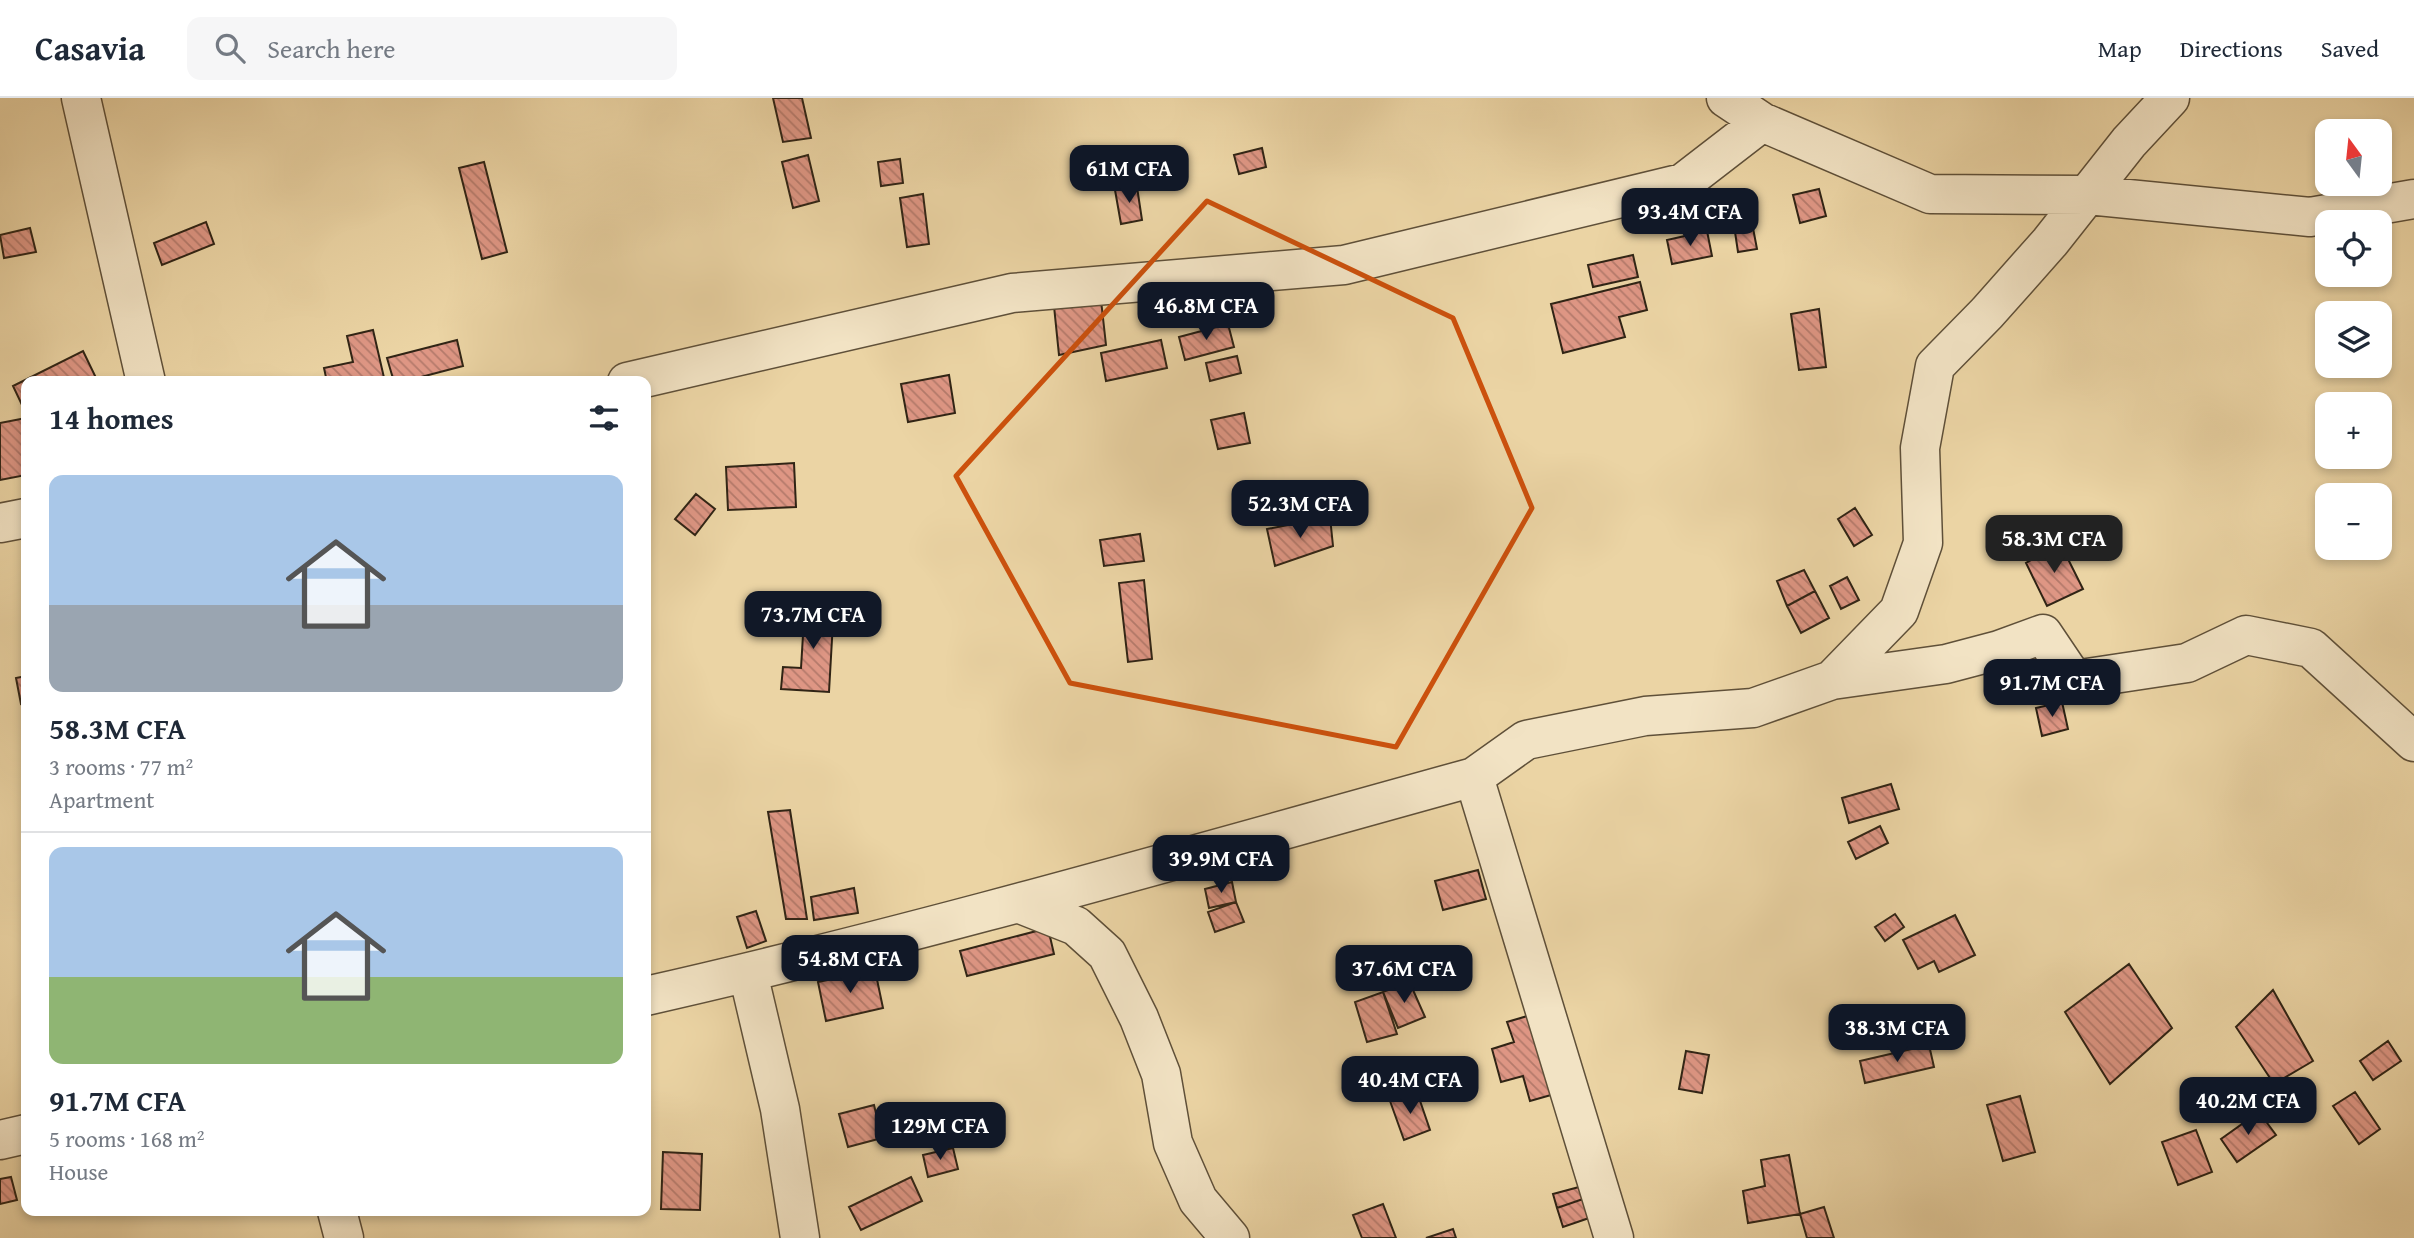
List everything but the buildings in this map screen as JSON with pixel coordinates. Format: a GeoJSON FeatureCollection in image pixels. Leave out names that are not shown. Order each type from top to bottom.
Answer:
{"type":"FeatureCollection","features":[{"type":"Feature","properties":{"kind":"street"},"geometry":{"type":"LineString","coordinates":[[81,98],[145,376]]}},
{"type":"Feature","properties":{"kind":"street"},"geometry":{"type":"LineString","coordinates":[[1726,98],[1762,122],[1930,194],[2088,194],[2310,217],[2414,199]]}},
{"type":"Feature","properties":{"kind":"street"},"geometry":{"type":"LineString","coordinates":[[1832,680],[1899,611],[1923,543],[1920,448],[1935,366],[2041,252],[2129,142],[2170,98]]}},
{"type":"Feature","properties":{"kind":"street"},"geometry":{"type":"LineString","coordinates":[[651,376],[1012,293],[1344,265],[1683,183],[1762,122]]}},
{"type":"Feature","properties":{"kind":"street"},"geometry":{"type":"LineString","coordinates":[[0,523],[21,519]]}},
{"type":"Feature","properties":{"kind":"street"},"geometry":{"type":"LineString","coordinates":[[651,995],[748,973],[1018,903],[1474,777],[1526,740],[1645,716],[1753,708],[1832,680],[1946,664],[1999,650],[2043,634],[2074,681],[2187,663],[2246,635],[2311,648],[2414,742]]}},
{"type":"Feature","properties":{"kind":"street"},"geometry":{"type":"LineString","coordinates":[[1474,777],[1614,1238]]}},
{"type":"Feature","properties":{"kind":"street"},"geometry":{"type":"LineString","coordinates":[[1018,903],[1076,926],[1107,954],[1139,1018],[1161,1074],[1173,1143],[1198,1200],[1230,1238]]}},
{"type":"Feature","properties":{"kind":"street"},"geometry":{"type":"LineString","coordinates":[[748,973],[780,1109],[800,1238]]}},
{"type":"Feature","properties":{"kind":"street"},"geometry":{"type":"LineString","coordinates":[[0,1139],[21,1135]]}},
{"type":"Feature","properties":{"kind":"street"},"geometry":{"type":"LineString","coordinates":[[338,1216],[344,1238]]}},
{"type":"Feature","properties":{"kind":"highlighted area"},"geometry":{"type":"Polygon","coordinates":[[[1207,201],[1453,318],[1532,508],[1396,747],[1070,683],[956,476],[1207,201]]]}}]}
